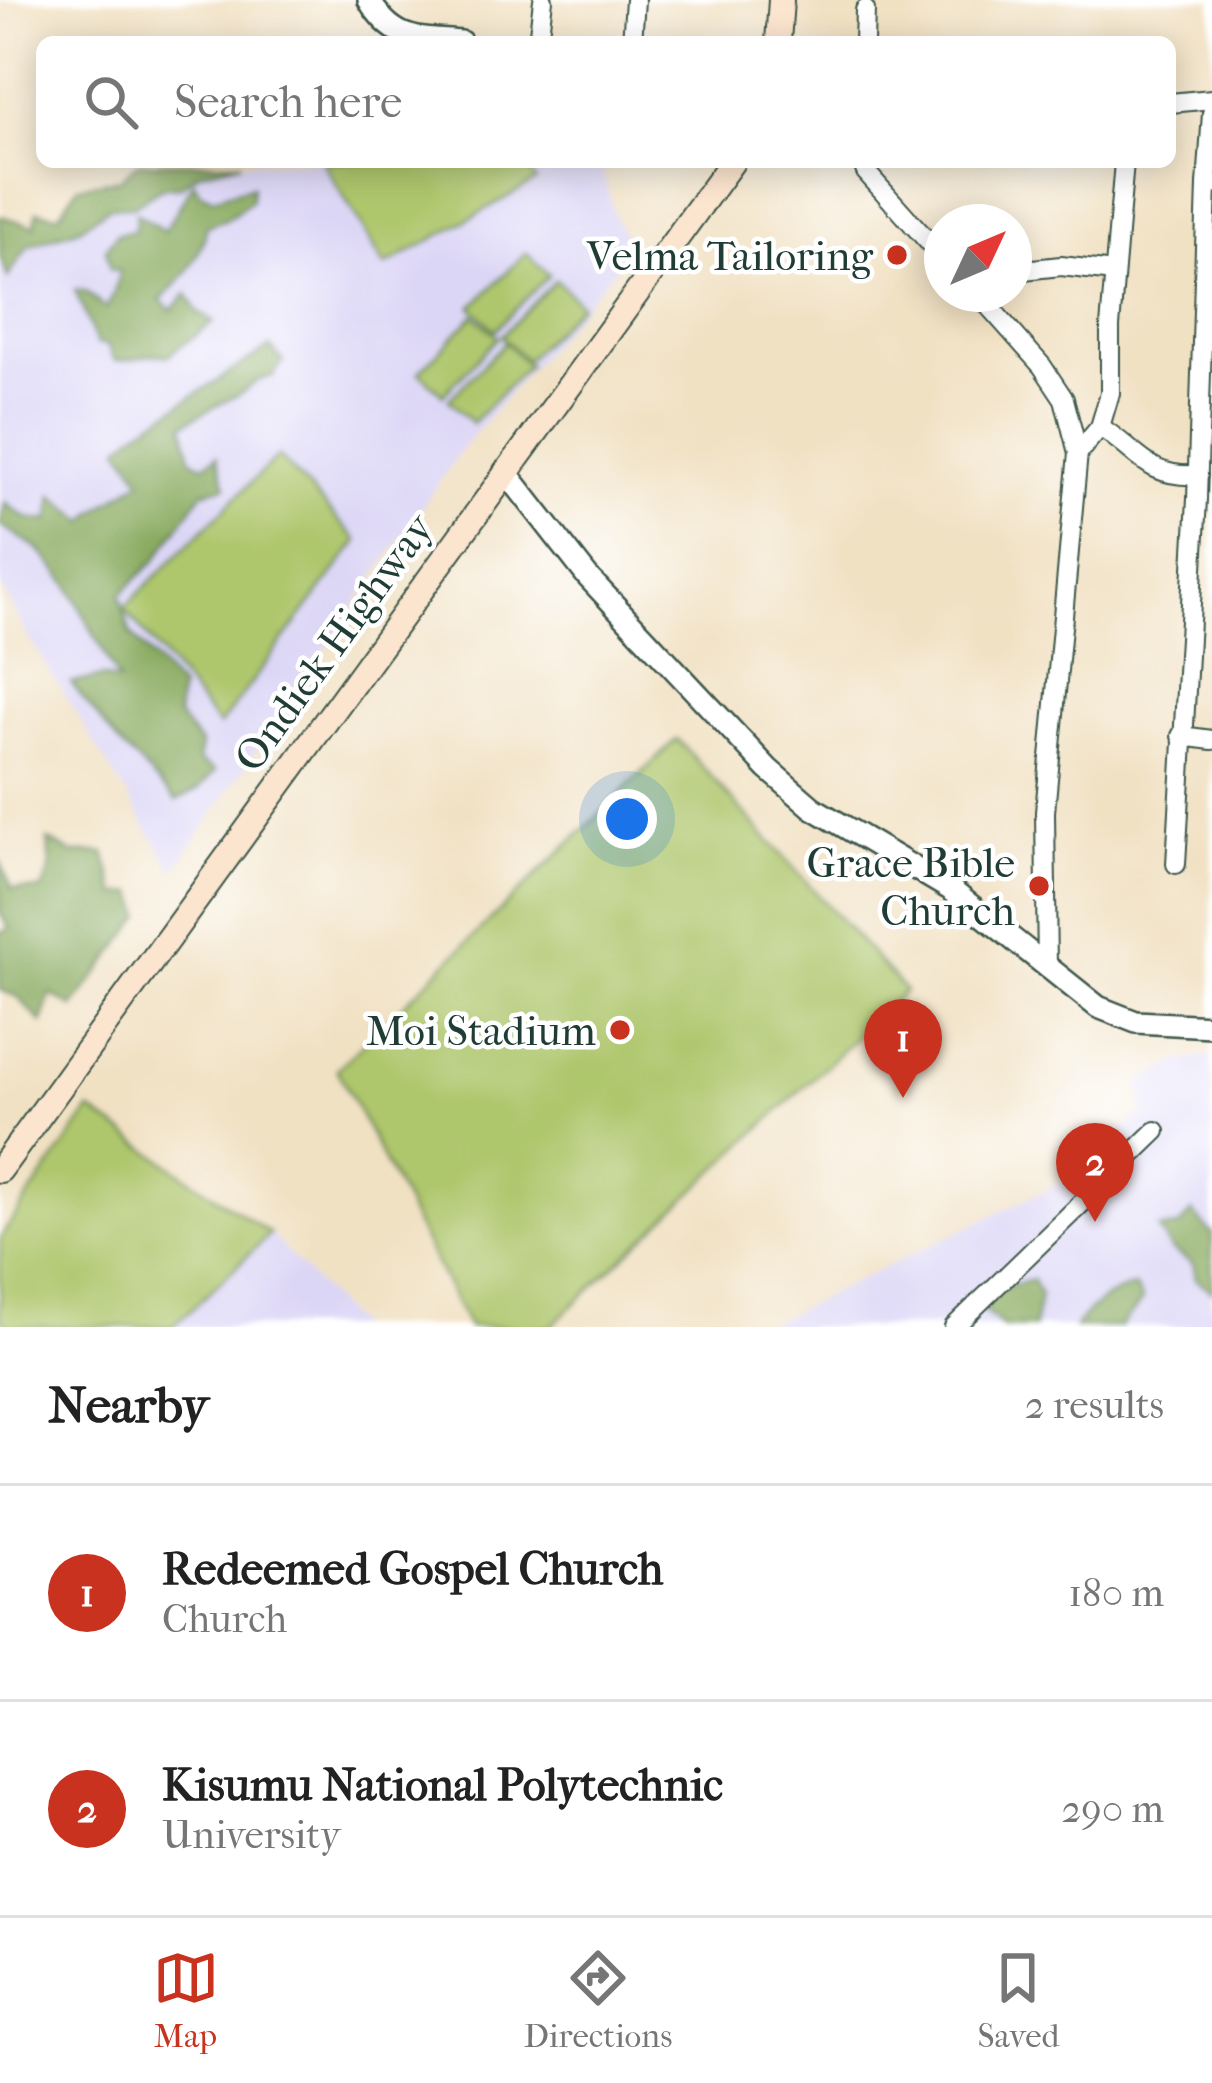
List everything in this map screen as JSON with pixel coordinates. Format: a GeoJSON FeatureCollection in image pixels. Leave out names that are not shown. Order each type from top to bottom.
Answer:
{"type":"FeatureCollection","features":[{"type":"Feature","properties":{"kind":"main road"},"geometry":{"type":"LineString","coordinates":[[778,36],[781,0]]}},
{"type":"Feature","properties":{"kind":"main road","name":"Ondiek Highway"},"geometry":{"type":"LineString","coordinates":[[0,1170],[728,168]]}},
{"type":"Feature","properties":{"kind":"street"},"geometry":{"type":"LineString","coordinates":[[369,0],[396,33],[418,36]]}},
{"type":"Feature","properties":{"kind":"street"},"geometry":{"type":"LineString","coordinates":[[539,36],[542,0]]}},
{"type":"Feature","properties":{"kind":"street"},"geometry":{"type":"LineString","coordinates":[[632,36],[635,0]]}},
{"type":"Feature","properties":{"kind":"street"},"geometry":{"type":"LineString","coordinates":[[865,10],[865,36]]}},
{"type":"Feature","properties":{"kind":"street"},"geometry":{"type":"LineString","coordinates":[[1176,103],[1212,100]]}},
{"type":"Feature","properties":{"kind":"street"},"geometry":{"type":"LineString","coordinates":[[1176,864],[1189,618],[1205,499],[1198,476],[1212,113]]}},
{"type":"Feature","properties":{"kind":"street"},"geometry":{"type":"LineString","coordinates":[[864,168],[924,237]]}},
{"type":"Feature","properties":{"kind":"street"},"geometry":{"type":"LineString","coordinates":[[1078,453],[1100,427],[1110,394],[1123,168]]}},
{"type":"Feature","properties":{"kind":"street"},"geometry":{"type":"LineString","coordinates":[[1032,269],[1061,266],[1114,272]]}},
{"type":"Feature","properties":{"kind":"street"},"geometry":{"type":"LineString","coordinates":[[994,312],[1064,399],[1078,453],[1045,812],[1047,968]]}},
{"type":"Feature","properties":{"kind":"street"},"geometry":{"type":"LineString","coordinates":[[1100,427],[1152,470],[1173,477],[1198,476]]}},
{"type":"Feature","properties":{"kind":"street"},"geometry":{"type":"LineString","coordinates":[[505,471],[589,577],[768,769],[813,808],[950,889],[1018,940],[1077,994],[1114,1016],[1175,1026],[1212,1026]]}},
{"type":"Feature","properties":{"kind":"street"},"geometry":{"type":"LineString","coordinates":[[1189,618],[1212,619]]}},
{"type":"Feature","properties":{"kind":"street"},"geometry":{"type":"LineString","coordinates":[[1181,736],[1212,740]]}},
{"type":"Feature","properties":{"kind":"street"},"geometry":{"type":"LineString","coordinates":[[954,1327],[1156,1131]]}},
{"type":"Feature","properties":{"kind":"shaded area"},"geometry":{"type":"Polygon","coordinates":[[[216,168],[600,168],[615,217],[632,248],[461,450],[174,871],[0,585],[0,261],[161,181],[216,168]]]}},
{"type":"Feature","properties":{"kind":"shaded area"},"geometry":{"type":"Polygon","coordinates":[[[1212,1056],[1212,1327],[762,1327],[1078,1174],[1145,1109],[1138,1083],[1178,1061],[1212,1056]]]}},
{"type":"Feature","properties":{"kind":"shaded area"},"geometry":{"type":"Polygon","coordinates":[[[270,1234],[357,1327],[173,1327],[270,1234]]]}},
{"type":"Feature","properties":{"kind":"green space"},"geometry":{"type":"Polygon","coordinates":[[[132,168],[216,168],[200,172],[181,186],[163,187],[132,207],[109,207],[80,228],[29,246],[8,277],[0,257],[0,216],[35,226],[37,211],[59,215],[78,186],[120,179],[132,168]]]}},
{"type":"Feature","properties":{"kind":"green space"},"geometry":{"type":"Polygon","coordinates":[[[327,168],[528,168],[536,181],[385,266],[327,168]]]}},
{"type":"Feature","properties":{"kind":"green space"},"geometry":{"type":"Polygon","coordinates":[[[194,182],[201,193],[213,198],[252,186],[251,201],[229,218],[207,226],[190,267],[160,300],[172,310],[187,294],[199,313],[214,322],[167,356],[114,360],[107,345],[97,344],[75,290],[85,291],[106,309],[120,270],[110,269],[106,249],[118,233],[135,231],[136,213],[164,231],[194,182]]]}},
{"type":"Feature","properties":{"kind":"green space"},"geometry":{"type":"Polygon","coordinates":[[[526,253],[549,275],[495,330],[472,307],[526,253]]]}},
{"type":"Feature","properties":{"kind":"green space"},"geometry":{"type":"Polygon","coordinates":[[[556,280],[580,304],[526,360],[501,336],[556,280]]]}},
{"type":"Feature","properties":{"kind":"green space"},"geometry":{"type":"Polygon","coordinates":[[[474,315],[498,337],[443,395],[419,372],[474,315]]]}},
{"type":"Feature","properties":{"kind":"green space"},"geometry":{"type":"Polygon","coordinates":[[[505,342],[528,365],[472,423],[449,400],[505,342]]]}},
{"type":"Feature","properties":{"kind":"green space"},"geometry":{"type":"Polygon","coordinates":[[[270,347],[283,361],[273,376],[184,424],[191,459],[204,465],[217,456],[226,486],[203,492],[155,561],[120,595],[130,633],[180,689],[177,716],[201,745],[198,761],[215,771],[198,790],[176,801],[116,740],[71,683],[104,677],[119,681],[67,583],[39,549],[0,525],[5,503],[27,518],[49,521],[53,495],[86,522],[142,480],[120,447],[270,347]]]}},
{"type":"Feature","properties":{"kind":"green space"},"geometry":{"type":"Polygon","coordinates":[[[278,456],[358,541],[219,726],[124,608],[278,456]]]}},
{"type":"Feature","properties":{"kind":"green space","name":"Moi Stadium"},"geometry":{"type":"Polygon","coordinates":[[[677,739],[905,991],[550,1327],[468,1327],[337,1069],[677,739]]]}},
{"type":"Feature","properties":{"kind":"green space"},"geometry":{"type":"Polygon","coordinates":[[[48,840],[72,853],[105,853],[117,895],[135,893],[142,916],[73,1007],[51,994],[42,1023],[18,997],[0,990],[0,933],[10,928],[0,914],[0,861],[12,889],[42,890],[50,869],[48,840]]]}},
{"type":"Feature","properties":{"kind":"green space"},"geometry":{"type":"Polygon","coordinates":[[[90,1110],[270,1234],[173,1327],[10,1327],[0,1318],[0,1238],[90,1110]]]}},
{"type":"Feature","properties":{"kind":"green space"},"geometry":{"type":"Polygon","coordinates":[[[1192,1212],[1212,1233],[1212,1291],[1196,1279],[1193,1264],[1171,1249],[1158,1229],[1180,1227],[1192,1212]]]}},
{"type":"Feature","properties":{"kind":"green space"},"geometry":{"type":"Polygon","coordinates":[[[1033,1280],[1040,1296],[1034,1327],[1004,1327],[982,1310],[1001,1287],[1033,1280]]]}},
{"type":"Feature","properties":{"kind":"green space"},"geometry":{"type":"Polygon","coordinates":[[[1135,1287],[1143,1300],[1120,1327],[1075,1327],[1101,1301],[1135,1287]]]}},
{"type":"Feature","properties":{"kind":"place","name":"Velma Tailoring"},"geometry":{"type":"Point","coordinates":[897,255]}},
{"type":"Feature","properties":{"kind":"place","name":"Grace Bible Church"},"geometry":{"type":"Point","coordinates":[1039,886]}},
{"type":"Feature","properties":{"kind":"place","name":"Moi Stadium"},"geometry":{"type":"Point","coordinates":[620,1030]}},
{"type":"Feature","properties":{"kind":"place","name":"Redeemed Gospel Church"},"geometry":{"type":"Point","coordinates":[903,1098]}},
{"type":"Feature","properties":{"kind":"place","name":"Kisumu National Polytechnic"},"geometry":{"type":"Point","coordinates":[1095,1222]}}]}
